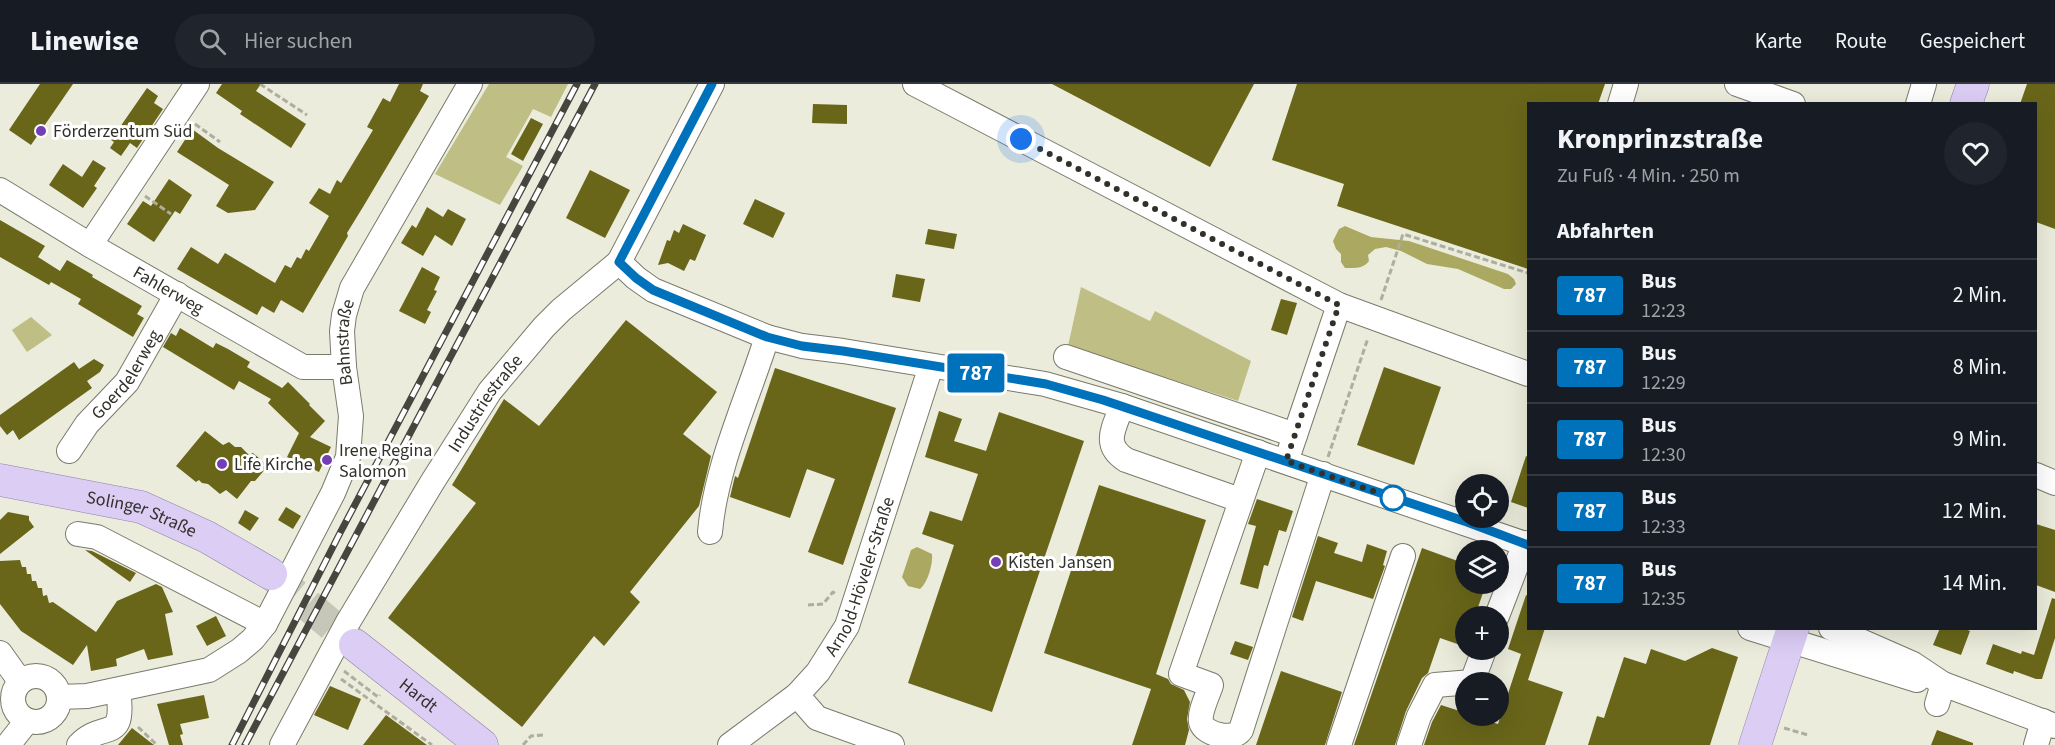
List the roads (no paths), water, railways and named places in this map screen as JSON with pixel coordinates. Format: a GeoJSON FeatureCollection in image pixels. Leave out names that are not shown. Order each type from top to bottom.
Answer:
{"type":"FeatureCollection","features":[{"type":"Feature","properties":{"kind":"main road"},"geometry":{"type":"LineString","coordinates":[[1967,102],[1973,84]]}},
{"type":"Feature","properties":{"kind":"main road","name":"Solinger Straße"},"geometry":{"type":"LineString","coordinates":[[0,480],[141,507],[207,537],[271,573]]}},
{"type":"Feature","properties":{"kind":"main road"},"geometry":{"type":"LineString","coordinates":[[1755,745],[1791,634]]}},
{"type":"Feature","properties":{"kind":"main road","name":"Hardt"},"geometry":{"type":"LineString","coordinates":[[336,657],[482,745]]}},
{"type":"Feature","properties":{"kind":"street"},"geometry":{"type":"LineString","coordinates":[[90,244],[197,84]]}},
{"type":"Feature","properties":{"kind":"street","name":"Bahnstraße"},"geometry":{"type":"LineString","coordinates":[[268,619],[333,493],[348,457],[351,416],[344,367],[342,331],[352,288],[470,84]]}},
{"type":"Feature","properties":{"kind":"street","name":"Industriestraße"},"geometry":{"type":"LineString","coordinates":[[282,745],[336,657],[348,622],[433,480],[490,391],[561,310],[619,262],[712,84]]}},
{"type":"Feature","properties":{"kind":"street"},"geometry":{"type":"LineString","coordinates":[[915,84],[1339,305],[1527,374]]}},
{"type":"Feature","properties":{"kind":"street"},"geometry":{"type":"LineString","coordinates":[[1621,102],[1626,84]]}},
{"type":"Feature","properties":{"kind":"street"},"geometry":{"type":"LineString","coordinates":[[1737,84],[1787,102]]}},
{"type":"Feature","properties":{"kind":"street"},"geometry":{"type":"LineString","coordinates":[[1919,102],[1924,84]]}},
{"type":"Feature","properties":{"kind":"street","name":"Fahlerweg"},"geometry":{"type":"LineString","coordinates":[[0,190],[303,367],[344,367]]}},
{"type":"Feature","properties":{"kind":"street"},"geometry":{"type":"LineString","coordinates":[[619,262],[653,290],[767,337],[802,346],[1046,384],[1122,406],[1527,544],[1501,606]]}},
{"type":"Feature","properties":{"kind":"street","name":"Goerdelerweg"},"geometry":{"type":"LineString","coordinates":[[69,451],[87,424],[127,382],[177,294]]}},
{"type":"Feature","properties":{"kind":"street"},"geometry":{"type":"LineString","coordinates":[[1286,461],[1339,305]]}},
{"type":"Feature","properties":{"kind":"street"},"geometry":{"type":"LineString","coordinates":[[710,532],[712,506],[719,478],[767,337]]}},
{"type":"Feature","properties":{"kind":"street"},"geometry":{"type":"LineString","coordinates":[[1066,357],[1295,435]]}},
{"type":"Feature","properties":{"kind":"street","name":"Arnold-Höveler-Straße"},"geometry":{"type":"LineString","coordinates":[[730,745],[796,695],[818,672],[847,626],[931,366]]}},
{"type":"Feature","properties":{"kind":"street"},"geometry":{"type":"LineString","coordinates":[[1122,406],[1111,441],[1112,449],[1117,454],[1126,460],[1240,500]]}},
{"type":"Feature","properties":{"kind":"street"},"geometry":{"type":"LineString","coordinates":[[1258,452],[1181,674],[1210,685],[1201,717],[1203,726],[1207,730],[1229,737],[1239,734],[1323,474]]}},
{"type":"Feature","properties":{"kind":"street"},"geometry":{"type":"LineString","coordinates":[[2037,474],[2055,483]]}},
{"type":"Feature","properties":{"kind":"street","name":"Solinger Straße"},"geometry":{"type":"LineString","coordinates":[[78,534],[97,537],[268,619]]}},
{"type":"Feature","properties":{"kind":"street"},"geometry":{"type":"LineString","coordinates":[[1339,745],[1402,556]]}},
{"type":"Feature","properties":{"kind":"street"},"geometry":{"type":"LineString","coordinates":[[59,697],[87,696],[119,700],[209,670],[253,639],[268,619]]}},
{"type":"Feature","properties":{"kind":"street"},"geometry":{"type":"LineString","coordinates":[[1764,630],[1791,634],[1908,678],[1940,694],[2052,723],[2036,745]]}},
{"type":"Feature","properties":{"kind":"street"},"geometry":{"type":"LineString","coordinates":[[1836,630],[1913,664],[1940,694]]}},
{"type":"Feature","properties":{"kind":"street"},"geometry":{"type":"LineString","coordinates":[[0,653],[20,681]]}},
{"type":"Feature","properties":{"kind":"street"},"geometry":{"type":"LineString","coordinates":[[1409,745],[1419,716],[1435,685],[1472,682],[1481,660]]}},
{"type":"Feature","properties":{"kind":"street"},"geometry":{"type":"LineString","coordinates":[[34,676],[48,679],[59,697],[55,712],[50,718],[34,723],[27,721],[15,710],[12,703],[13,694],[20,681],[34,676]]}},
{"type":"Feature","properties":{"kind":"street"},"geometry":{"type":"LineString","coordinates":[[796,695],[817,718],[892,745]]}},
{"type":"Feature","properties":{"kind":"street"},"geometry":{"type":"LineString","coordinates":[[79,745],[87,737],[109,731],[117,724],[119,700]]}},
{"type":"Feature","properties":{"kind":"street"},"geometry":{"type":"LineString","coordinates":[[8,745],[27,721]]}},
{"type":"Feature","properties":{"kind":"tunnel"},"geometry":{"type":"LineString","coordinates":[[271,574],[355,645]]}},
{"type":"Feature","properties":{"kind":"railway"},"geometry":{"type":"LineString","coordinates":[[232,745],[340,533],[577,84]]}},
{"type":"Feature","properties":{"kind":"railway"},"geometry":{"type":"LineString","coordinates":[[245,745],[595,84]]}},
{"type":"Feature","properties":{"kind":"place","name":"Förderzentum Süd"},"geometry":{"type":"Point","coordinates":[41,131]}},
{"type":"Feature","properties":{"kind":"place","name":"Irene Regina Salomon"},"geometry":{"type":"Point","coordinates":[327,460]}},
{"type":"Feature","properties":{"kind":"place","name":"Life Kirche"},"geometry":{"type":"Point","coordinates":[222,464]}},
{"type":"Feature","properties":{"kind":"place","name":"Kisten Jansen"},"geometry":{"type":"Point","coordinates":[996,562]}}]}
